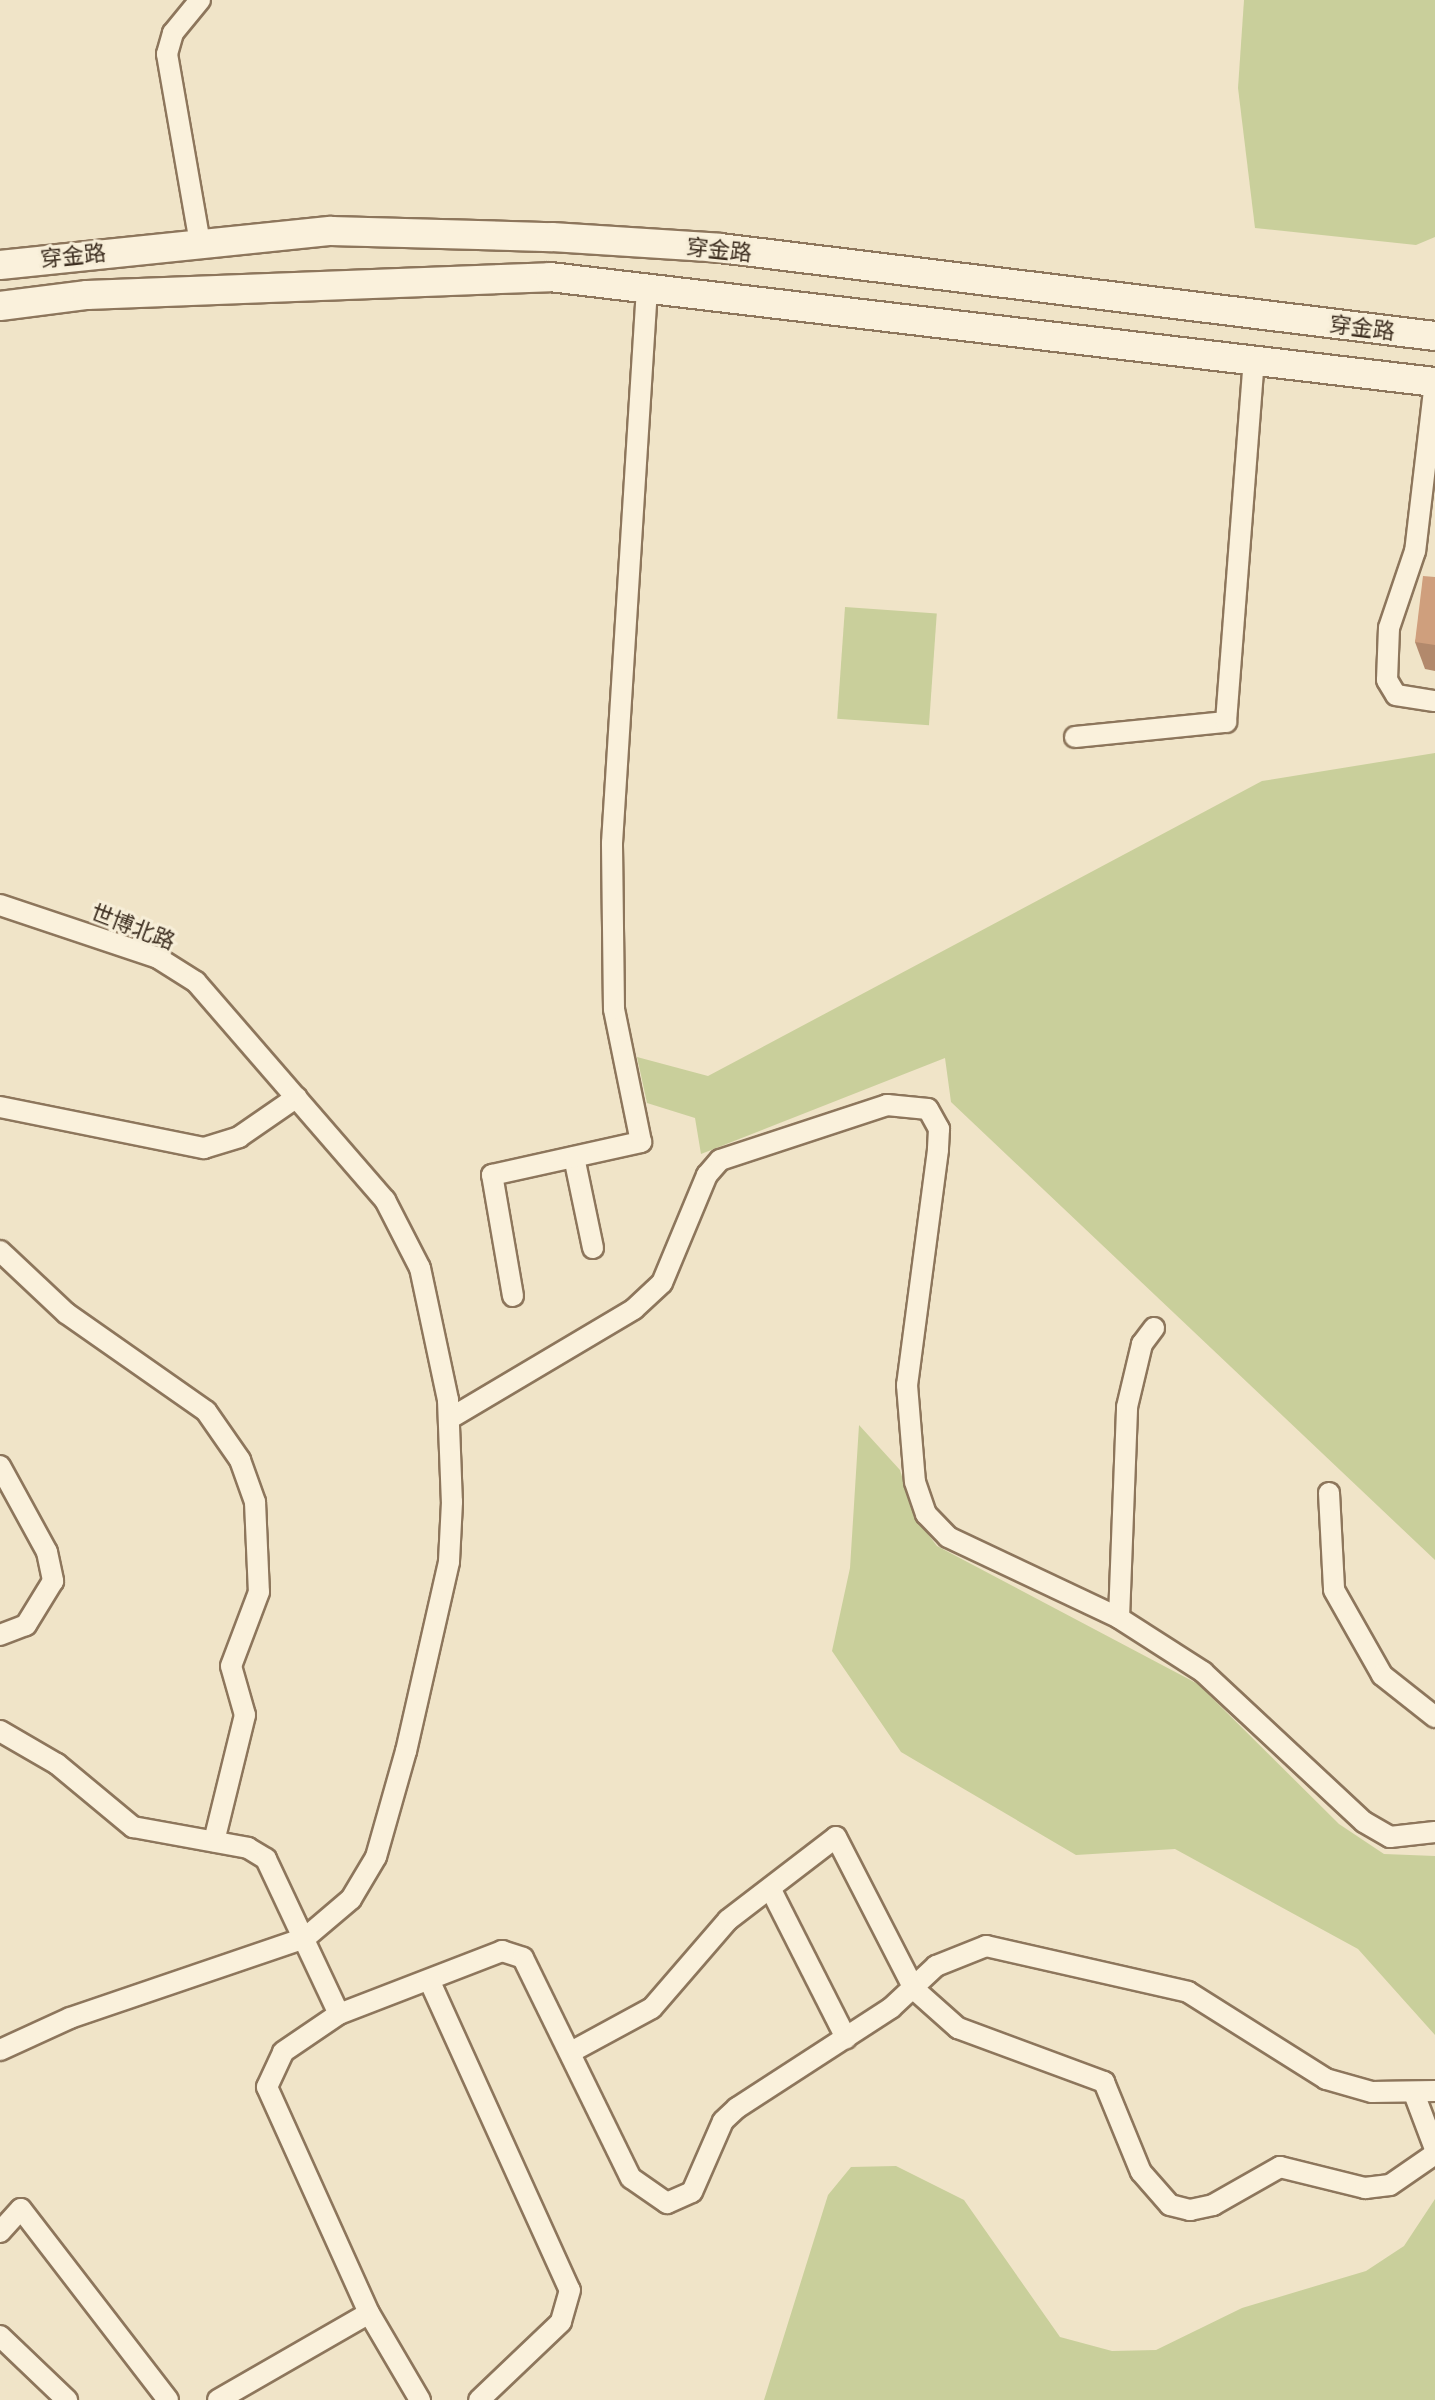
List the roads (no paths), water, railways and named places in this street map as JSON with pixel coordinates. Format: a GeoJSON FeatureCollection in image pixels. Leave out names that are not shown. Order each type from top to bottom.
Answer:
{"type":"FeatureCollection","features":[{"type":"Feature","properties":{"kind":"main road","name":"穿金路"},"geometry":{"type":"LineString","coordinates":[[0,265],[331,231],[720,248],[1435,336]]}},
{"type":"Feature","properties":{"kind":"main road","name":"穿金路"},"geometry":{"type":"LineString","coordinates":[[0,306],[87,295],[550,277],[1435,382]]}},
{"type":"Feature","properties":{"kind":"street"},"geometry":{"type":"LineString","coordinates":[[200,0],[173,33],[167,54],[200,243]]}},
{"type":"Feature","properties":{"kind":"street"},"geometry":{"type":"LineString","coordinates":[[513,1296],[492,1175],[641,1142],[614,1009],[612,843],[647,288]]}},
{"type":"Feature","properties":{"kind":"street"},"geometry":{"type":"LineString","coordinates":[[1075,737],[1226,722],[1254,359]]}},
{"type":"Feature","properties":{"kind":"street"},"geometry":{"type":"LineString","coordinates":[[1435,382],[1415,551],[1389,628],[1387,680],[1396,695],[1435,701]]}},
{"type":"Feature","properties":{"kind":"street","name":"世博北路"},"geometry":{"type":"LineString","coordinates":[[0,905],[158,958],[196,982],[264,1057],[408,1236],[449,1419],[449,1562],[376,1857],[351,1899],[305,1938]]}},
{"type":"Feature","properties":{"kind":"street"},"geometry":{"type":"LineString","coordinates":[[0,1107],[204,1148],[239,1137],[297,1097]]}},
{"type":"Feature","properties":{"kind":"street"},"geometry":{"type":"LineString","coordinates":[[449,1419],[653,1292],[720,1160],[887,1105],[912,1105],[928,1109],[939,1129],[907,1385],[915,1482],[926,1514],[948,1537],[1119,1618],[1203,1672],[1364,1822],[1390,1837],[1435,1832]]}},
{"type":"Feature","properties":{"kind":"street"},"geometry":{"type":"LineString","coordinates":[[574,1157],[593,1248]]}},
{"type":"Feature","properties":{"kind":"street"},"geometry":{"type":"LineString","coordinates":[[0,1251],[66,1313],[206,1411],[240,1460],[255,1502],[259,1592],[231,1666],[245,1715],[214,1841]]}},
{"type":"Feature","properties":{"kind":"street"},"geometry":{"type":"LineString","coordinates":[[1119,1618],[1127,1407],[1142,1344],[1154,1328]]}},
{"type":"Feature","properties":{"kind":"street"},"geometry":{"type":"LineString","coordinates":[[0,1466],[47,1552],[53,1581],[26,1625],[0,1635]]}},
{"type":"Feature","properties":{"kind":"street"},"geometry":{"type":"LineString","coordinates":[[1329,1493],[1334,1590],[1363,1651],[1435,1717]]}},
{"type":"Feature","properties":{"kind":"street"},"geometry":{"type":"LineString","coordinates":[[0,1731],[57,1764],[133,1827],[214,1841],[266,1859],[339,2014]]}},
{"type":"Feature","properties":{"kind":"street"},"geometry":{"type":"LineString","coordinates":[[571,2052],[652,2008],[728,1920],[772,1892],[836,1837],[914,1989],[958,2028],[1104,2082],[1141,2172],[1170,2205],[1190,2210],[1213,2205],[1280,2167],[1365,2188],[1390,2185],[1435,2151],[1415,2096]]}},
{"type":"Feature","properties":{"kind":"street"},"geometry":{"type":"LineString","coordinates":[[772,1892],[846,2038]]}},
{"type":"Feature","properties":{"kind":"street"},"geometry":{"type":"LineString","coordinates":[[0,2050],[70,2018],[305,1938]]}},
{"type":"Feature","properties":{"kind":"street"},"geometry":{"type":"LineString","coordinates":[[420,2400],[369,2313],[267,2087],[283,2052],[339,2014],[514,1951],[571,2052],[631,2178],[667,2203],[692,2192],[723,2121],[914,1989],[936,1966],[963,1952],[1006,1948],[1188,1992],[1326,2079],[1415,2096],[1435,2091]]}},
{"type":"Feature","properties":{"kind":"street"},"geometry":{"type":"LineString","coordinates":[[430,1982],[570,2290],[561,2322],[479,2400]]}},
{"type":"Feature","properties":{"kind":"street"},"geometry":{"type":"LineString","coordinates":[[0,2232],[21,2209],[168,2400]]}},
{"type":"Feature","properties":{"kind":"street"},"geometry":{"type":"LineString","coordinates":[[218,2400],[369,2313]]}},
{"type":"Feature","properties":{"kind":"street"},"geometry":{"type":"LineString","coordinates":[[0,2336],[67,2400]]}}]}
